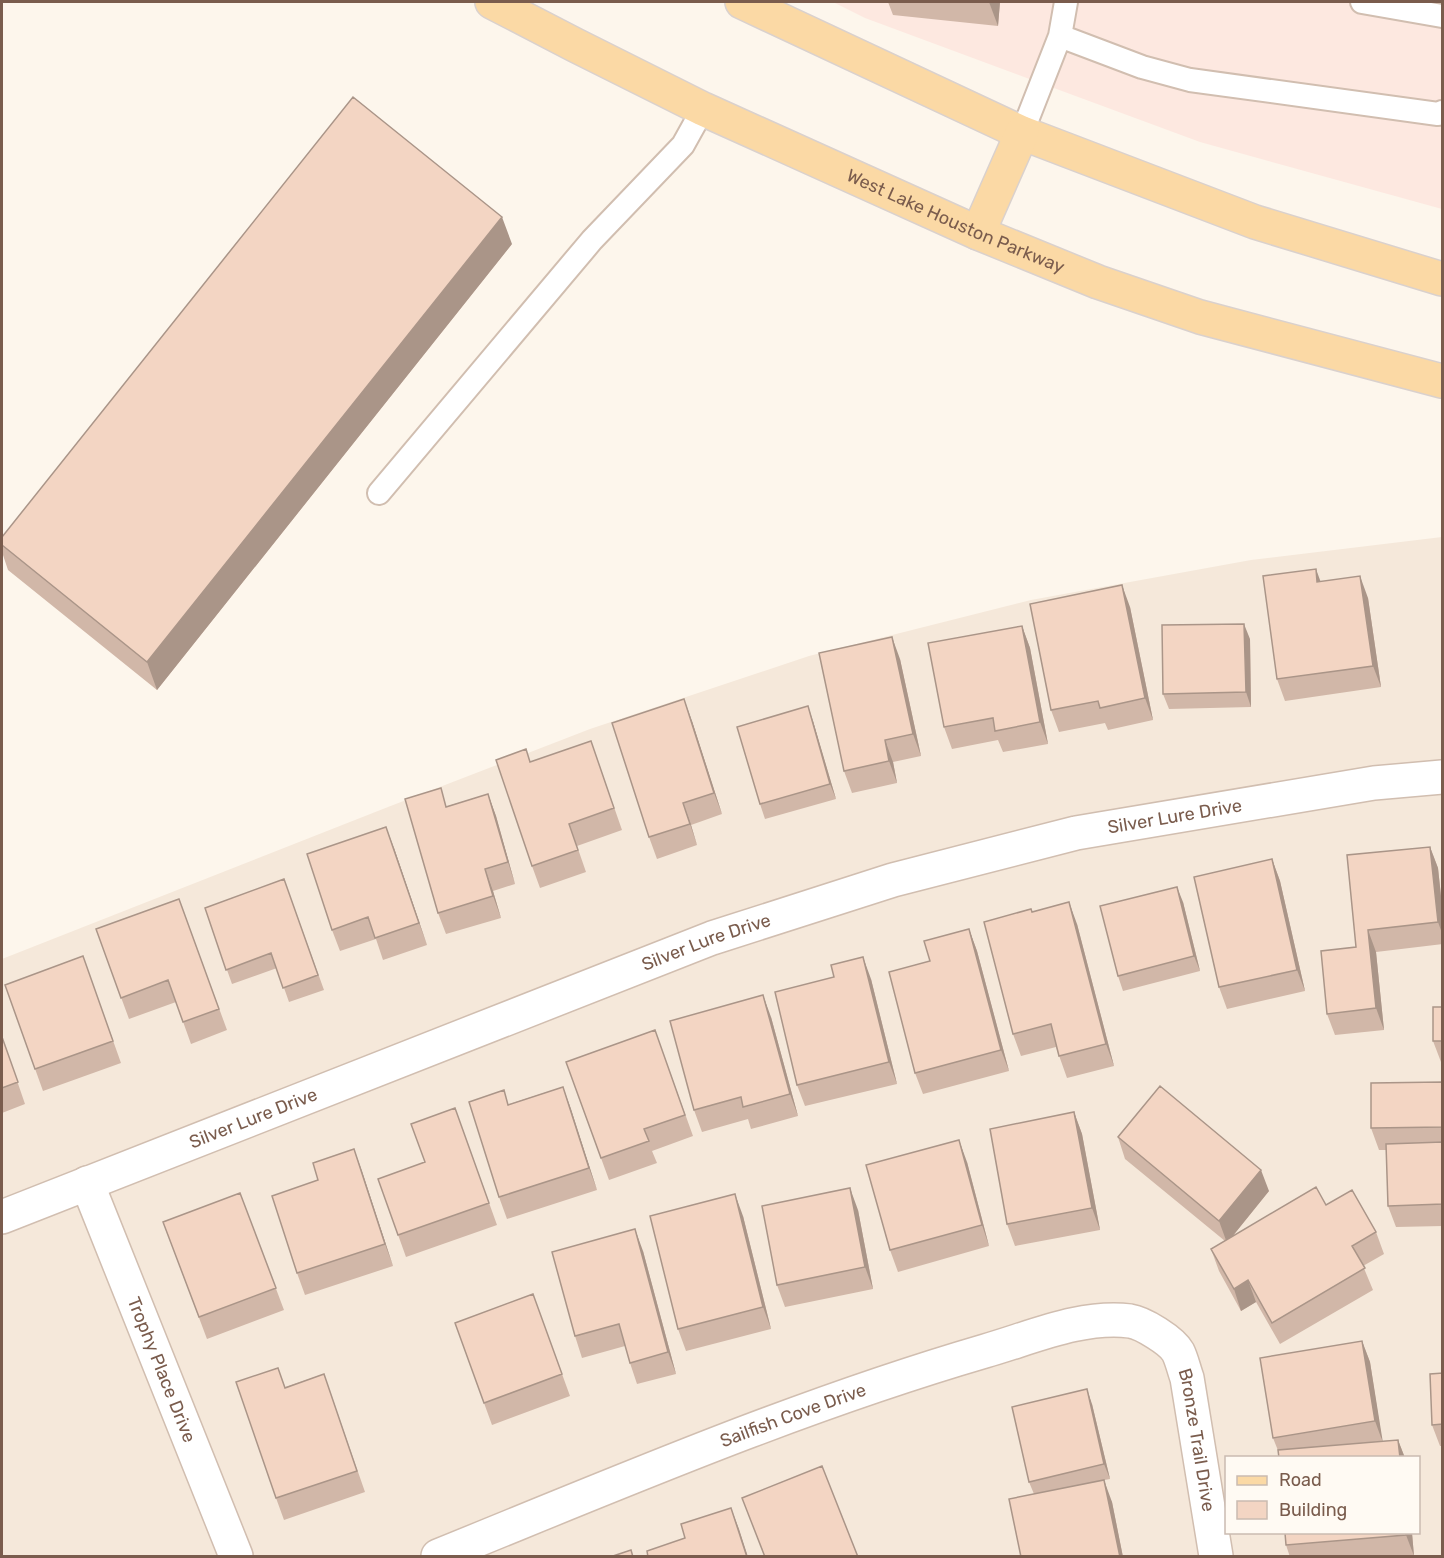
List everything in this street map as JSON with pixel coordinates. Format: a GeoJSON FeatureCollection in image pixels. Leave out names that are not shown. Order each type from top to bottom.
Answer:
{"type":"FeatureCollection","features":[{"type":"Feature","properties":{"kind":"main road","name":"West Lake Houston Parkway"},"geometry":{"type":"LineString","coordinates":[[492,2],[703,109],[978,233],[1098,282],[1200,317],[1443,381]]}},
{"type":"Feature","properties":{"kind":"main road"},"geometry":{"type":"LineString","coordinates":[[742,2],[1022,134],[1255,222],[1443,279]]}},
{"type":"Feature","properties":{"kind":"main road"},"geometry":{"type":"LineString","coordinates":[[978,233],[1022,134]]}},
{"type":"Feature","properties":{"kind":"street","name":"Silver Lure Drive"},"geometry":{"type":"LineString","coordinates":[[2,1217],[712,938],[796,909],[893,880],[1076,833],[1374,783],[1443,777]]}},
{"type":"Feature","properties":{"kind":"street","name":"Trophy Place Drive"},"geometry":{"type":"LineString","coordinates":[[87,1183],[236,1557]]}},
{"type":"Feature","properties":{"kind":"street","name":"Sailfish Cove Drive"},"geometry":{"type":"LineString","coordinates":[[438,1557],[689,1454],[913,1372],[1089,1321],[1132,1322],[1159,1334]]}},
{"type":"Feature","properties":{"kind":"street","name":"Bronze Trail Drive"},"geometry":{"type":"LineString","coordinates":[[1159,1334],[1178,1350],[1187,1378],[1216,1557]]}},
{"type":"Feature","properties":{"kind":"lane"},"geometry":{"type":"LineString","coordinates":[[1022,134],[1060,36],[1066,2]]}},
{"type":"Feature","properties":{"kind":"lane"},"geometry":{"type":"LineString","coordinates":[[1362,2],[1443,16]]}},
{"type":"Feature","properties":{"kind":"lane"},"geometry":{"type":"LineString","coordinates":[[1060,36],[1142,67],[1190,80],[1438,114],[1443,112]]}},
{"type":"Feature","properties":{"kind":"lane"},"geometry":{"type":"LineString","coordinates":[[379,493],[592,240],[683,145],[703,109]]}},
{"type":"Feature","properties":{"kind":"shaded area"},"geometry":{"type":"Polygon","coordinates":[[[833,2],[1442,2],[1442,209],[1200,142],[865,18],[833,2]]]}},
{"type":"Feature","properties":{"kind":"shaded area"},"geometry":{"type":"Polygon","coordinates":[[[1442,537],[1442,1556],[2,1556],[2,959],[590,729],[809,656],[1031,600],[1251,560],[1442,537]]]}},
{"type":"Feature","properties":{"kind":"building"},"geometry":{"type":"Polygon","coordinates":[[[353,97],[502,217],[147,662],[2,545],[2,537],[353,97]]]}},
{"type":"Feature","properties":{"kind":"building"},"geometry":{"type":"Polygon","coordinates":[[[1316,569],[1317,582],[1360,576],[1373,666],[1277,679],[1263,576],[1316,569]]]}},
{"type":"Feature","properties":{"kind":"building"},"geometry":{"type":"Polygon","coordinates":[[[1122,585],[1145,698],[1100,708],[1098,701],[1051,710],[1030,604],[1122,585]]]}},
{"type":"Feature","properties":{"kind":"building"},"geometry":{"type":"Polygon","coordinates":[[[1244,624],[1246,692],[1163,694],[1162,625],[1244,624]]]}},
{"type":"Feature","properties":{"kind":"building"},"geometry":{"type":"Polygon","coordinates":[[[1022,626],[1040,722],[995,731],[993,718],[944,727],[928,643],[1022,626]]]}},
{"type":"Feature","properties":{"kind":"building"},"geometry":{"type":"Polygon","coordinates":[[[892,637],[913,734],[885,740],[889,761],[844,771],[819,653],[892,637]]]}},
{"type":"Feature","properties":{"kind":"building"},"geometry":{"type":"Polygon","coordinates":[[[684,699],[714,793],[683,803],[690,824],[649,837],[612,723],[684,699]]]}},
{"type":"Feature","properties":{"kind":"building"},"geometry":{"type":"Polygon","coordinates":[[[808,706],[830,784],[760,804],[737,727],[808,706]]]}},
{"type":"Feature","properties":{"kind":"building"},"geometry":{"type":"Polygon","coordinates":[[[591,741],[614,808],[569,824],[578,850],[532,866],[496,760],[526,749],[530,762],[591,741]]]}},
{"type":"Feature","properties":{"kind":"building"},"geometry":{"type":"Polygon","coordinates":[[[441,788],[446,807],[488,794],[508,862],[485,869],[493,896],[438,913],[405,799],[441,788]]]}},
{"type":"Feature","properties":{"kind":"building"},"geometry":{"type":"Polygon","coordinates":[[[386,827],[419,923],[375,938],[368,917],[332,930],[307,854],[386,827]]]}},
{"type":"Feature","properties":{"kind":"building"},"geometry":{"type":"Polygon","coordinates":[[[1430,847],[1438,922],[1368,930],[1376,1008],[1327,1014],[1321,951],[1356,947],[1347,855],[1430,847]]]}},
{"type":"Feature","properties":{"kind":"building"},"geometry":{"type":"Polygon","coordinates":[[[1272,859],[1297,970],[1219,987],[1194,877],[1272,859]]]}},
{"type":"Feature","properties":{"kind":"building"},"geometry":{"type":"Polygon","coordinates":[[[284,879],[318,975],[283,988],[271,953],[226,970],[205,908],[284,879]]]}},
{"type":"Feature","properties":{"kind":"building"},"geometry":{"type":"Polygon","coordinates":[[[1177,887],[1194,956],[1118,976],[1100,906],[1177,887]]]}},
{"type":"Feature","properties":{"kind":"building"},"geometry":{"type":"Polygon","coordinates":[[[179,899],[219,1009],[183,1022],[168,980],[121,998],[96,929],[179,899]]]}},
{"type":"Feature","properties":{"kind":"building"},"geometry":{"type":"Polygon","coordinates":[[[1069,902],[1106,1044],[1059,1056],[1051,1024],[1013,1034],[984,922],[1031,909],[1032,912],[1069,902]]]}},
{"type":"Feature","properties":{"kind":"building"},"geometry":{"type":"Polygon","coordinates":[[[969,929],[1001,1050],[915,1073],[889,972],[930,961],[924,941],[969,929]]]}},
{"type":"Feature","properties":{"kind":"building"},"geometry":{"type":"Polygon","coordinates":[[[83,956],[113,1041],[35,1069],[5,985],[83,956]]]}},
{"type":"Feature","properties":{"kind":"building"},"geometry":{"type":"Polygon","coordinates":[[[863,957],[889,1062],[797,1085],[775,992],[834,977],[831,965],[863,957]]]}},
{"type":"Feature","properties":{"kind":"building"},"geometry":{"type":"Polygon","coordinates":[[[763,995],[790,1094],[743,1107],[741,1097],[694,1110],[670,1021],[763,995]]]}},
{"type":"Feature","properties":{"kind":"building"},"geometry":{"type":"Polygon","coordinates":[[[1433,1007],[1443,1007],[1443,1041],[1433,1041],[1433,1007]]]}},
{"type":"Feature","properties":{"kind":"building"},"geometry":{"type":"Polygon","coordinates":[[[655,1030],[685,1115],[644,1129],[649,1141],[601,1158],[566,1062],[655,1030]]]}},
{"type":"Feature","properties":{"kind":"building"},"geometry":{"type":"Polygon","coordinates":[[[2,1037],[18,1082],[2,1088],[2,1037]]]}},
{"type":"Feature","properties":{"kind":"building"},"geometry":{"type":"Polygon","coordinates":[[[1443,1082],[1443,1127],[1371,1128],[1371,1083],[1443,1082]]]}},
{"type":"Feature","properties":{"kind":"building"},"geometry":{"type":"Polygon","coordinates":[[[1160,1086],[1261,1170],[1219,1221],[1118,1137],[1160,1086]]]}},
{"type":"Feature","properties":{"kind":"building"},"geometry":{"type":"Polygon","coordinates":[[[563,1087],[589,1168],[499,1197],[469,1102],[504,1090],[508,1105],[563,1087]]]}},
{"type":"Feature","properties":{"kind":"building"},"geometry":{"type":"Polygon","coordinates":[[[455,1108],[489,1203],[398,1235],[378,1179],[425,1162],[411,1124],[455,1108]]]}},
{"type":"Feature","properties":{"kind":"building"},"geometry":{"type":"Polygon","coordinates":[[[1074,1112],[1092,1208],[1007,1224],[990,1129],[1074,1112]]]}},
{"type":"Feature","properties":{"kind":"building"},"geometry":{"type":"Polygon","coordinates":[[[959,1140],[982,1225],[890,1250],[866,1165],[959,1140]]]}},
{"type":"Feature","properties":{"kind":"building"},"geometry":{"type":"Polygon","coordinates":[[[1443,1142],[1443,1204],[1388,1206],[1386,1144],[1443,1142]]]}},
{"type":"Feature","properties":{"kind":"building"},"geometry":{"type":"Polygon","coordinates":[[[354,1149],[385,1244],[297,1273],[272,1196],[318,1180],[313,1163],[354,1149]]]}},
{"type":"Feature","properties":{"kind":"building"},"geometry":{"type":"Polygon","coordinates":[[[1316,1187],[1326,1205],[1352,1190],[1376,1232],[1352,1246],[1365,1268],[1272,1323],[1248,1280],[1234,1289],[1211,1249],[1316,1187]]]}},
{"type":"Feature","properties":{"kind":"building"},"geometry":{"type":"Polygon","coordinates":[[[850,1188],[865,1267],[777,1285],[762,1206],[850,1188]]]}},
{"type":"Feature","properties":{"kind":"building"},"geometry":{"type":"Polygon","coordinates":[[[240,1193],[276,1288],[199,1317],[163,1222],[240,1193]]]}},
{"type":"Feature","properties":{"kind":"building"},"geometry":{"type":"Polygon","coordinates":[[[735,1194],[763,1307],[678,1329],[650,1216],[735,1194]]]}},
{"type":"Feature","properties":{"kind":"building"},"geometry":{"type":"Polygon","coordinates":[[[635,1229],[668,1352],[630,1363],[619,1324],[575,1336],[552,1252],[635,1229]]]}},
{"type":"Feature","properties":{"kind":"building"},"geometry":{"type":"Polygon","coordinates":[[[533,1294],[562,1374],[484,1403],[455,1323],[533,1294]]]}},
{"type":"Feature","properties":{"kind":"building"},"geometry":{"type":"Polygon","coordinates":[[[1362,1341],[1375,1421],[1273,1438],[1260,1358],[1362,1341]]]}},
{"type":"Feature","properties":{"kind":"building"},"geometry":{"type":"Polygon","coordinates":[[[278,1368],[285,1388],[324,1374],[357,1471],[276,1498],[236,1382],[278,1368]]]}},
{"type":"Feature","properties":{"kind":"building"},"geometry":{"type":"Polygon","coordinates":[[[1443,1373],[1443,1424],[1432,1425],[1430,1374],[1443,1373]]]}},
{"type":"Feature","properties":{"kind":"building"},"geometry":{"type":"Polygon","coordinates":[[[1087,1389],[1104,1464],[1029,1482],[1012,1407],[1087,1389]]]}},
{"type":"Feature","properties":{"kind":"building"},"geometry":{"type":"Polygon","coordinates":[[[1398,1440],[1400,1456],[1279,1456],[1278,1450],[1398,1440]]]}},
{"type":"Feature","properties":{"kind":"building"},"geometry":{"type":"Polygon","coordinates":[[[822,1466],[858,1557],[765,1557],[742,1498],[822,1466]]]}},
{"type":"Feature","properties":{"kind":"building"},"geometry":{"type":"Polygon","coordinates":[[[1104,1480],[1120,1557],[1021,1557],[1009,1499],[1104,1480]]]}},
{"type":"Feature","properties":{"kind":"building"},"geometry":{"type":"Polygon","coordinates":[[[731,1508],[747,1557],[648,1557],[647,1551],[685,1538],[681,1524],[731,1508]]]}},
{"type":"Feature","properties":{"kind":"building"},"geometry":{"type":"Polygon","coordinates":[[[1285,1534],[1406,1534],[1406,1535],[1286,1545],[1285,1534]]]}},
{"type":"Feature","properties":{"kind":"building"},"geometry":{"type":"Polygon","coordinates":[[[631,1550],[633,1557],[610,1557],[631,1550]]]}}]}
